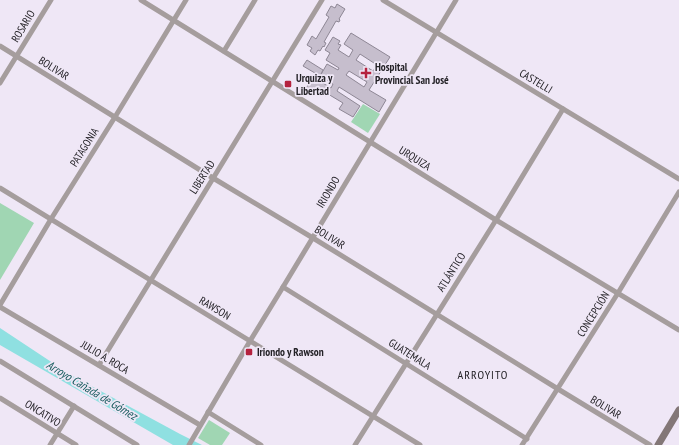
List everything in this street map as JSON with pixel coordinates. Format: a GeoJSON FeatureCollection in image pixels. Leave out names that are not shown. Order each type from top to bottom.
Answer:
{"type":"FeatureCollection","features":[{"type":"Feature","properties":{"kind":"main road"},"geometry":{"type":"LineString","coordinates":[[658,445],[679,410]]}},
{"type":"Feature","properties":{"kind":"street","name":"ROSARIO"},"geometry":{"type":"LineString","coordinates":[[0,83],[51,0]]}},
{"type":"Feature","properties":{"kind":"street","name":"URQUIZA"},"geometry":{"type":"LineString","coordinates":[[141,0],[496,220],[679,330]]}},
{"type":"Feature","properties":{"kind":"street","name":"PATAGONIA"},"geometry":{"type":"LineString","coordinates":[[0,306],[51,219],[186,0]]}},
{"type":"Feature","properties":{"kind":"street"},"geometry":{"type":"LineString","coordinates":[[224,51],[255,0]]}},
{"type":"Feature","properties":{"kind":"street","name":"LIBERTAD"},"geometry":{"type":"LineString","coordinates":[[99,365],[322,0]]}},
{"type":"Feature","properties":{"kind":"street","name":"CASTELLI"},"geometry":{"type":"LineString","coordinates":[[383,0],[679,179]]}},
{"type":"Feature","properties":{"kind":"street","name":"IRIONDO"},"geometry":{"type":"LineString","coordinates":[[188,445],[456,0]]}},
{"type":"Feature","properties":{"kind":"street","name":"BOLIVAR"},"geometry":{"type":"LineString","coordinates":[[0,46],[650,445]]}},
{"type":"Feature","properties":{"kind":"street","name":"ATLÁNTICO"},"geometry":{"type":"LineString","coordinates":[[355,445],[496,220],[563,109]]}},
{"type":"Feature","properties":{"kind":"street","name":"RAWSON"},"geometry":{"type":"LineString","coordinates":[[0,188],[420,445]]}},
{"type":"Feature","properties":{"kind":"street","name":"CONCEPCIÓN"},"geometry":{"type":"LineString","coordinates":[[522,445],[618,293],[679,192]]}},
{"type":"Feature","properties":{"kind":"street","name":"GUATEMALA"},"geometry":{"type":"LineString","coordinates":[[283,287],[527,439]]}},
{"type":"Feature","properties":{"kind":"street","name":"JULIO A. ROCA"},"geometry":{"type":"LineString","coordinates":[[0,306],[200,425]]}},
{"type":"Feature","properties":{"kind":"street"},"geometry":{"type":"LineString","coordinates":[[0,361],[137,445]]}},
{"type":"Feature","properties":{"kind":"street","name":"ONCATIVO"},"geometry":{"type":"LineString","coordinates":[[0,398],[76,445]]}},
{"type":"Feature","properties":{"kind":"street"},"geometry":{"type":"LineString","coordinates":[[50,445],[74,406]]}},
{"type":"Feature","properties":{"kind":"street"},"geometry":{"type":"LineString","coordinates":[[208,412],[261,445]]}},
{"type":"Feature","properties":{"kind":"shaded area"},"geometry":{"type":"Polygon","coordinates":[[[363,104],[380,114],[368,133],[351,122],[363,104]]]}},
{"type":"Feature","properties":{"kind":"shaded area"},"geometry":{"type":"Polygon","coordinates":[[[0,203],[34,223],[0,280],[0,203]]]}},
{"type":"Feature","properties":{"kind":"shaded area"},"geometry":{"type":"Polygon","coordinates":[[[209,420],[230,433],[222,445],[210,445],[198,438],[209,420]]]}},
{"type":"Feature","properties":{"kind":"water","name":"Arroyo Cañada de Gómez"},"geometry":{"type":"Polygon","coordinates":[[[0,328],[71,375],[202,445],[173,445],[0,345],[0,328]]]}},
{"type":"Feature","properties":{"kind":"building"},"geometry":{"type":"Polygon","coordinates":[[[337,4],[345,9],[339,19],[339,22],[336,21],[324,42],[326,43],[324,47],[323,46],[320,51],[318,50],[315,55],[310,51],[312,48],[307,45],[312,36],[316,39],[329,17],[326,15],[331,6],[335,8],[337,4]]]}},
{"type":"Feature","properties":{"kind":"building","name":"Hospital Provincial San José"},"geometry":{"type":"Polygon","coordinates":[[[351,33],[390,57],[369,90],[386,100],[379,112],[339,87],[337,91],[360,106],[353,117],[339,109],[343,103],[328,94],[326,96],[314,88],[312,92],[306,88],[313,77],[331,88],[333,84],[320,76],[327,64],[338,70],[339,68],[326,60],[330,53],[325,50],[333,37],[340,41],[338,44],[341,45],[338,50],[349,57],[353,50],[344,44],[351,33]],[[360,54],[356,60],[373,71],[377,65],[360,54]],[[349,71],[346,75],[364,87],[367,82],[349,71]]]}},
{"type":"Feature","properties":{"kind":"building"},"geometry":{"type":"Polygon","coordinates":[[[307,60],[323,70],[320,76],[303,66],[307,60]]]}},
{"type":"Feature","properties":{"kind":"place","name":"Hospital Provincial San José"},"geometry":{"type":"Point","coordinates":[366,73]}},
{"type":"Feature","properties":{"kind":"place","name":"Urquiza y Libertad"},"geometry":{"type":"Point","coordinates":[288,84]}},
{"type":"Feature","properties":{"kind":"place","name":"Iriondo y Rawson"},"geometry":{"type":"Point","coordinates":[249,352]}},
{"type":"Feature","properties":{"kind":"district","name":"ARROYITO"},"geometry":{"type":"Point","coordinates":[483,374]}}]}
